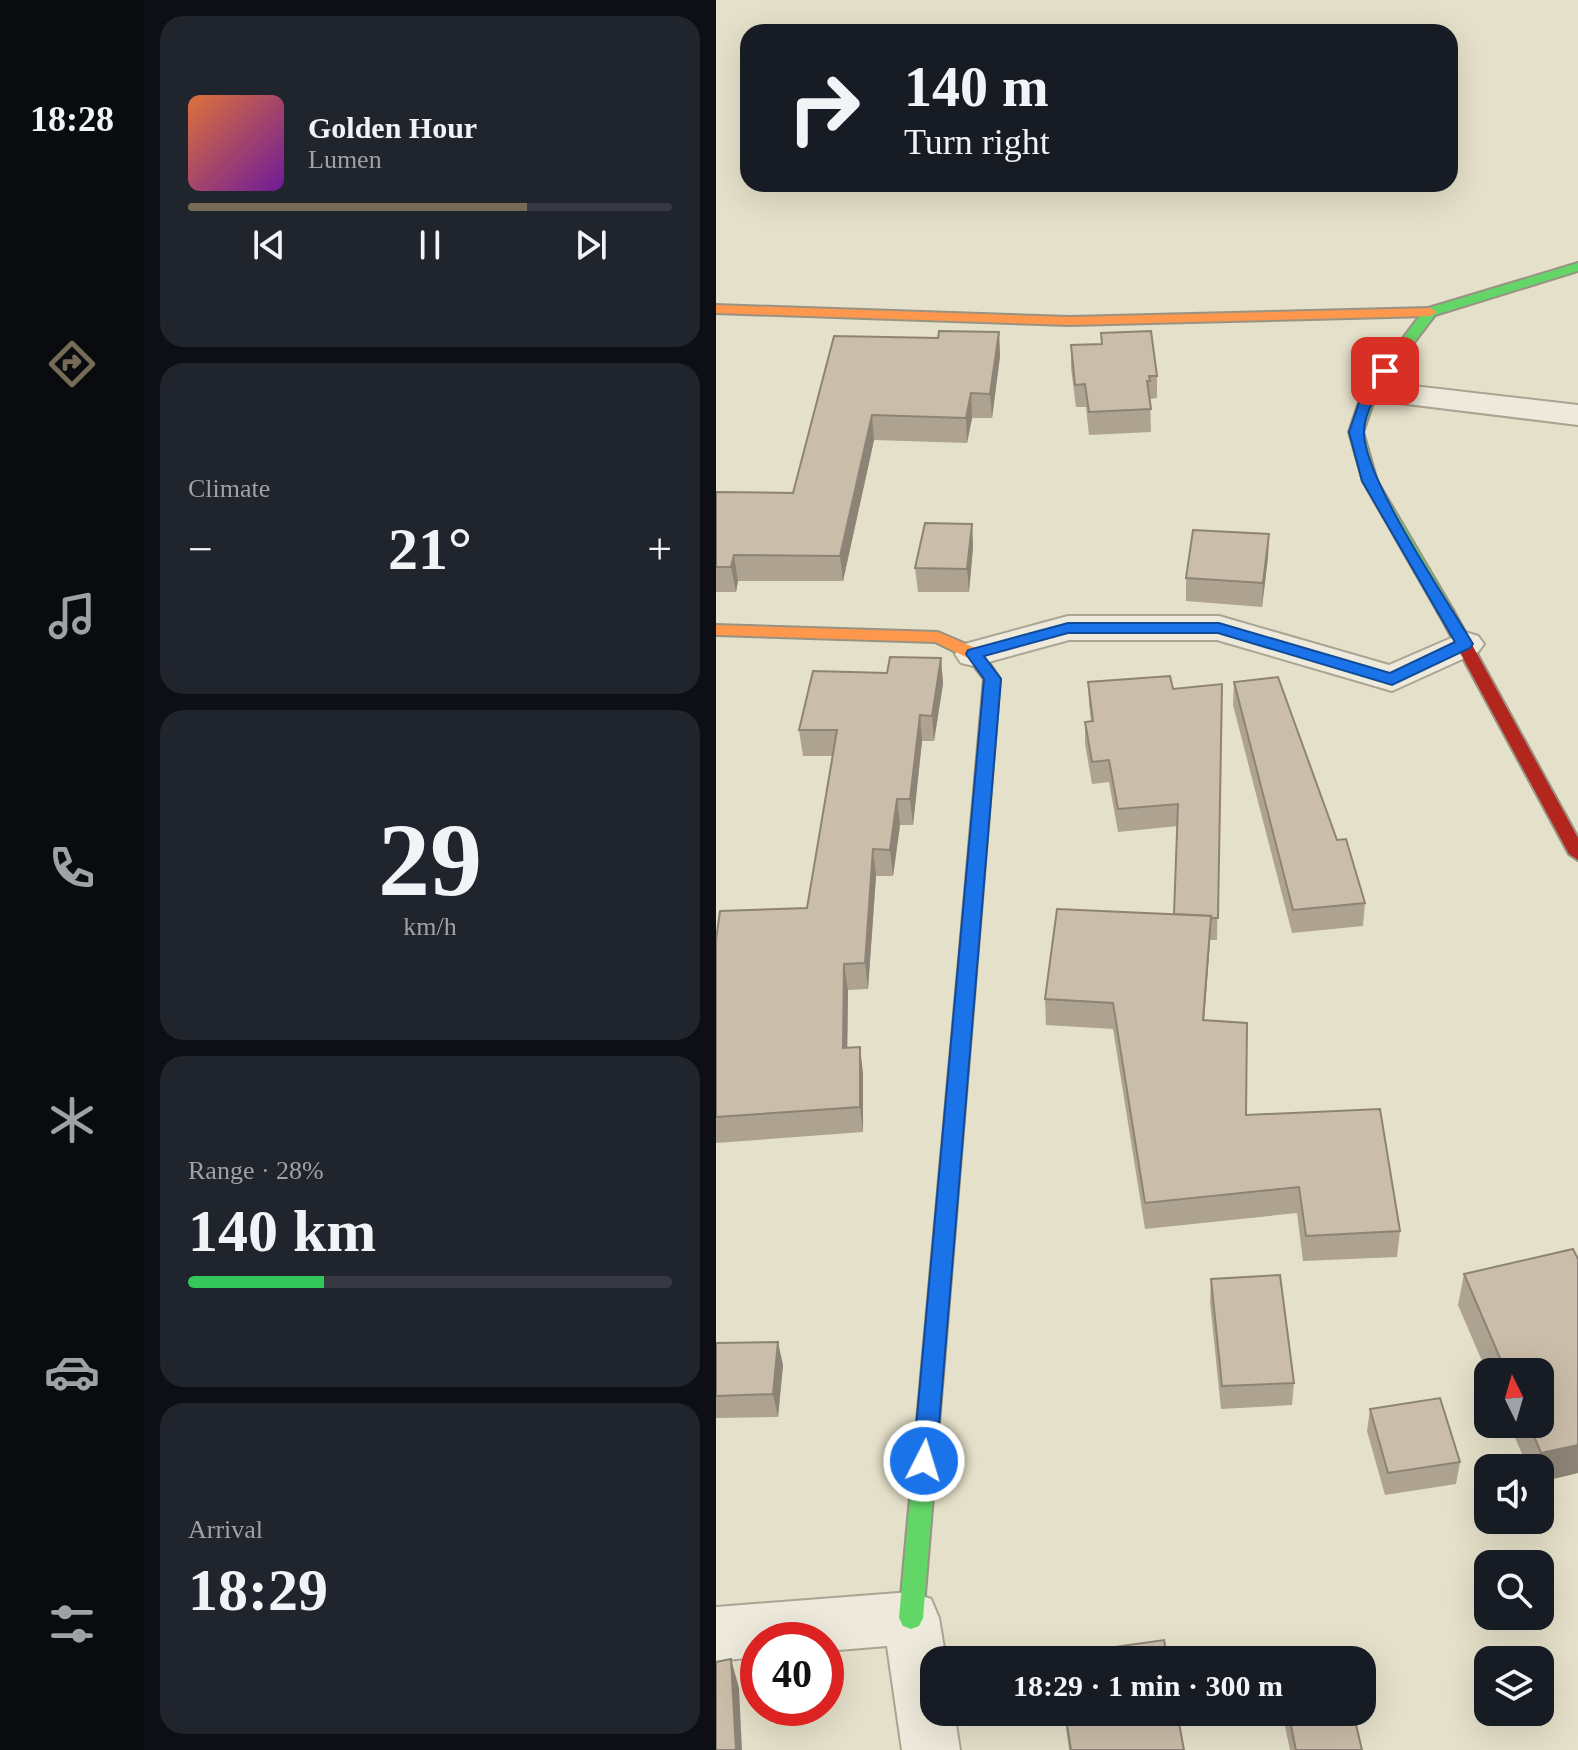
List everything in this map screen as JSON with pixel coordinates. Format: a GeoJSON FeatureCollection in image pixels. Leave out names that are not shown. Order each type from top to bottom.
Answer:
{"type":"FeatureCollection","features":[{"type":"Feature","properties":{"kind":"street"},"geometry":{"type":"LineString","coordinates":[[716,309],[1070,321],[1430,312],[1578,267]]}},
{"type":"Feature","properties":{"kind":"street"},"geometry":{"type":"LineString","coordinates":[[1430,312],[1370,391],[1356,432],[1370,481],[1465,644],[1578,854]]}},
{"type":"Feature","properties":{"kind":"street"},"geometry":{"type":"LineString","coordinates":[[1370,391],[1578,415]]}},
{"type":"Feature","properties":{"kind":"street"},"geometry":{"type":"LineString","coordinates":[[974,654],[1068,628],[1219,628],[1392,679],[1465,644]]}},
{"type":"Feature","properties":{"kind":"street"},"geometry":{"type":"LineString","coordinates":[[716,630],[938,637],[974,654],[992,679],[911,1618],[931,1750]]}},
{"type":"Feature","properties":{"kind":"street"},"geometry":{"type":"LineString","coordinates":[[716,1634],[911,1618]]}},
{"type":"Feature","properties":{"kind":"building"},"geometry":{"type":"Polygon","coordinates":[[[939,331],[999,332],[990,394],[971,393],[966,418],[872,415],[840,556],[734,555],[731,567],[716,567],[716,492],[793,493],[834,336],[938,338],[939,331]]]}},
{"type":"Feature","properties":{"kind":"building"},"geometry":{"type":"Polygon","coordinates":[[[1151,331],[1157,376],[1149,376],[1150,381],[1147,381],[1151,409],[1089,412],[1085,384],[1075,385],[1071,345],[1102,344],[1101,333],[1151,331]]]}},
{"type":"Feature","properties":{"kind":"building"},"geometry":{"type":"Polygon","coordinates":[[[925,523],[972,524],[967,569],[915,568],[925,523]]]}},
{"type":"Feature","properties":{"kind":"building"},"geometry":{"type":"Polygon","coordinates":[[[1193,530],[1269,534],[1263,583],[1186,578],[1193,530]]]}},
{"type":"Feature","properties":{"kind":"building"},"geometry":{"type":"Polygon","coordinates":[[[890,657],[941,658],[932,716],[920,715],[910,799],[897,799],[890,850],[873,849],[865,963],[844,964],[843,1048],[860,1047],[860,1107],[716,1117],[716,939],[720,911],[807,908],[837,730],[799,730],[813,671],[887,673],[890,657]]]}},
{"type":"Feature","properties":{"kind":"building"},"geometry":{"type":"Polygon","coordinates":[[[1170,676],[1173,689],[1222,684],[1218,918],[1174,914],[1178,804],[1118,809],[1109,760],[1092,762],[1085,722],[1093,721],[1088,682],[1170,676]]]}},
{"type":"Feature","properties":{"kind":"building"},"geometry":{"type":"Polygon","coordinates":[[[1278,677],[1337,840],[1346,839],[1365,903],[1293,910],[1234,682],[1278,677]]]}},
{"type":"Feature","properties":{"kind":"building"},"geometry":{"type":"Polygon","coordinates":[[[1057,909],[1211,916],[1203,1020],[1247,1023],[1246,1115],[1380,1109],[1400,1231],[1306,1236],[1299,1187],[1145,1203],[1113,1003],[1045,999],[1057,909]]]}},
{"type":"Feature","properties":{"kind":"building"},"geometry":{"type":"Polygon","coordinates":[[[1573,1249],[1578,1259],[1578,1445],[1541,1453],[1535,1438],[1554,1438],[1554,1358],[1500,1358],[1464,1274],[1573,1249]]]}},
{"type":"Feature","properties":{"kind":"building"},"geometry":{"type":"Polygon","coordinates":[[[1280,1275],[1294,1383],[1222,1386],[1211,1279],[1280,1275]]]}},
{"type":"Feature","properties":{"kind":"building"},"geometry":{"type":"Polygon","coordinates":[[[778,1342],[773,1394],[716,1396],[716,1343],[778,1342]]]}},
{"type":"Feature","properties":{"kind":"building"},"geometry":{"type":"Polygon","coordinates":[[[1440,1398],[1460,1462],[1388,1473],[1370,1409],[1440,1398]]]}},
{"type":"Feature","properties":{"kind":"building"},"geometry":{"type":"Polygon","coordinates":[[[1164,1640],[1165,1646],[1121,1646],[1164,1640]]]}},
{"type":"Feature","properties":{"kind":"building"},"geometry":{"type":"Polygon","coordinates":[[[731,1659],[736,1750],[716,1750],[716,1662],[731,1659]]]}},
{"type":"Feature","properties":{"kind":"building"},"geometry":{"type":"Polygon","coordinates":[[[1067,1726],[1180,1726],[1184,1750],[1071,1750],[1067,1726]]]}},
{"type":"Feature","properties":{"kind":"building"},"geometry":{"type":"Polygon","coordinates":[[[1291,1726],[1356,1726],[1362,1750],[1296,1750],[1291,1726]]]}},
{"type":"Feature","properties":{"kind":"traffic: fast"},"geometry":{"type":"LineString","coordinates":[[1445,610],[1370,481],[1356,432],[1370,391],[1430,312],[1578,267]]}},
{"type":"Feature","properties":{"kind":"traffic: fast"},"geometry":{"type":"LineString","coordinates":[[911,1618],[969,949]]}},
{"type":"Feature","properties":{"kind":"traffic: slow"},"geometry":{"type":"LineString","coordinates":[[716,309],[1070,321],[1430,312]]}},
{"type":"Feature","properties":{"kind":"traffic: slow"},"geometry":{"type":"LineString","coordinates":[[716,630],[938,637],[974,654],[992,679],[969,949]]}},
{"type":"Feature","properties":{"kind":"traffic: jam"},"geometry":{"type":"LineString","coordinates":[[1445,610],[1578,854]]}},
{"type":"Feature","properties":{"kind":"route"},"geometry":{"type":"LineString","coordinates":[[924,1461],[992,679],[974,654],[1068,628],[1219,628],[1392,679],[1465,644],[1370,481],[1356,432],[1370,391],[1385,371]]}}]}
